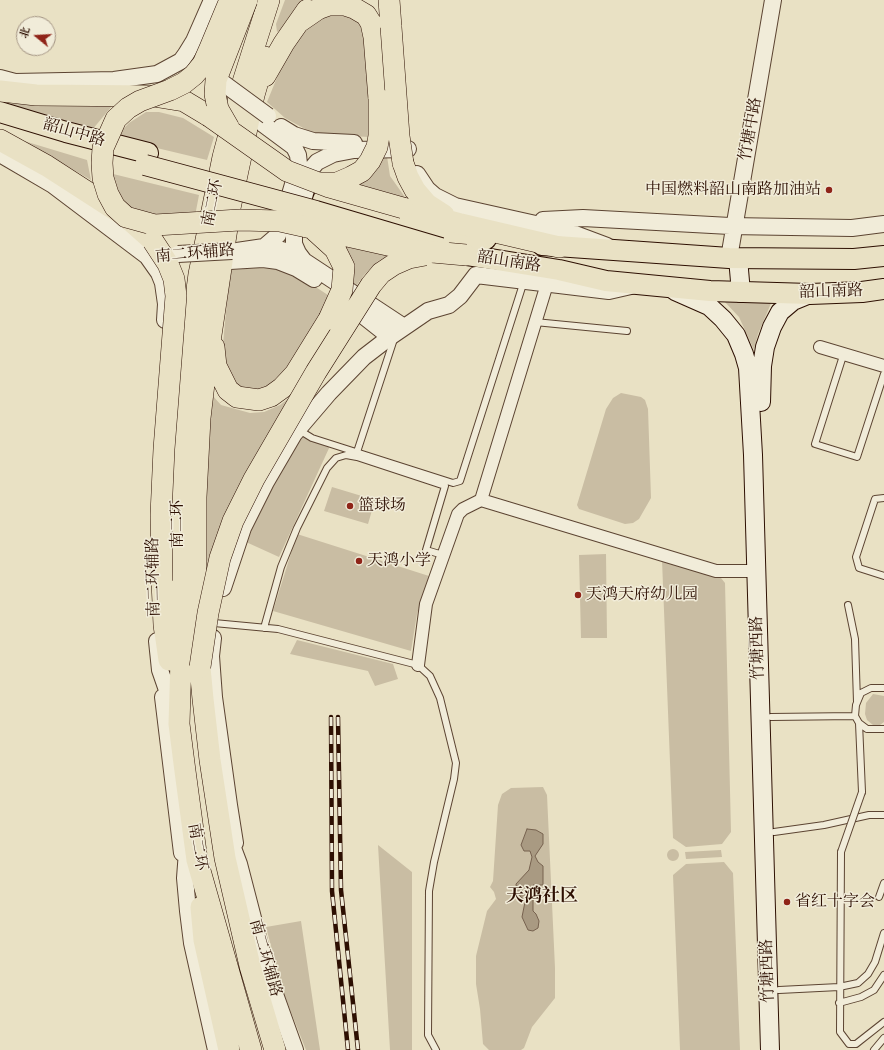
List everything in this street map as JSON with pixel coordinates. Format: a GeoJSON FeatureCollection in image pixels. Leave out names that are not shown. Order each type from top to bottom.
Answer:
{"type":"FeatureCollection","features":[{"type":"Feature","properties":{"kind":"highway"},"geometry":{"type":"LineString","coordinates":[[179,724],[164,625],[161,515],[164,449],[176,296],[174,279],[162,252],[153,241],[115,206],[108,194],[103,178],[103,148],[116,119],[128,108],[140,101],[184,83],[194,75],[203,64],[230,0]]}},
{"type":"Feature","properties":{"kind":"highway"},"geometry":{"type":"LineString","coordinates":[[247,0],[219,73],[215,87],[215,94],[218,108],[223,119],[253,125]]}},
{"type":"Feature","properties":{"kind":"highway","name":"南二环"},"geometry":{"type":"LineString","coordinates":[[251,1050],[197,860],[179,724],[181,660],[177,514],[179,451],[190,342],[199,274],[223,157],[242,82],[269,0]]}},
{"type":"Feature","properties":{"kind":"highway","name":"南二环"},"geometry":{"type":"LineString","coordinates":[[275,1050],[250,966],[232,861],[218,811],[210,760],[197,636],[196,497],[200,418],[213,317],[230,208],[253,125],[264,59],[283,0]]}},
{"type":"Feature","properties":{"kind":"highway"},"geometry":{"type":"LineString","coordinates":[[253,125],[258,94],[268,69],[314,0]]}},
{"type":"Feature","properties":{"kind":"highway"},"geometry":{"type":"LineString","coordinates":[[389,0],[398,136],[406,152],[408,177],[415,190],[427,204],[461,224]]}},
{"type":"Feature","properties":{"kind":"highway"},"geometry":{"type":"LineString","coordinates":[[299,22],[318,9],[329,5],[345,5],[366,15],[371,23],[374,37],[379,99],[379,136],[376,147],[362,171],[337,183],[311,162]]}},
{"type":"Feature","properties":{"kind":"highway"},"geometry":{"type":"LineString","coordinates":[[0,91],[36,95],[153,96],[184,101],[209,116],[253,125],[287,171],[311,162],[403,208],[461,224],[559,246]]}},
{"type":"Feature","properties":{"kind":"highway"},"geometry":{"type":"LineString","coordinates":[[0,140],[47,166],[126,217],[155,225],[262,220],[321,234],[335,249],[344,267],[342,290],[329,319],[295,374],[282,388],[271,396],[259,400],[237,397],[228,390],[222,381],[216,366],[213,317]]}},
{"type":"Feature","properties":{"kind":"highway"},"geometry":{"type":"LineString","coordinates":[[295,229],[410,250],[466,255]]}},
{"type":"Feature","properties":{"kind":"highway"},"geometry":{"type":"LineString","coordinates":[[200,667],[213,584],[233,521],[254,479],[355,308],[381,273],[393,264],[423,255],[466,255]]}},
{"type":"Feature","properties":{"kind":"highway"},"geometry":{"type":"LineString","coordinates":[[197,860],[204,940],[229,1050]]}},
{"type":"Feature","properties":{"kind":"highway"},"geometry":{"type":"LineString","coordinates":[[264,1011],[280,1050]]}},
{"type":"Feature","properties":{"kind":"main road","name":"韶山中路"},"geometry":{"type":"LineString","coordinates":[[0,112],[146,159]]}},
{"type":"Feature","properties":{"kind":"main road","name":"韶山中路"},"geometry":{"type":"LineString","coordinates":[[0,126],[146,159]]}},
{"type":"Feature","properties":{"kind":"main road","name":"韶山南路"},"geometry":{"type":"LineString","coordinates":[[146,159],[311,162],[443,232],[493,240],[622,252],[734,258],[854,259],[884,256]]}},
{"type":"Feature","properties":{"kind":"main road","name":"韶山南路"},"geometry":{"type":"LineString","coordinates":[[146,159],[324,214],[466,255],[553,277],[635,285],[741,292],[810,294],[862,292],[884,289]]}},
{"type":"Feature","properties":{"kind":"main road"},"geometry":{"type":"LineString","coordinates":[[734,258],[741,292]]}},
{"type":"Feature","properties":{"kind":"main road","name":"竹塘西路"},"geometry":{"type":"LineString","coordinates":[[665,287],[701,301],[714,308],[736,335],[744,354],[750,387],[770,1050]]}},
{"type":"Feature","properties":{"kind":"main road","name":"竹塘西路"},"geometry":{"type":"LineString","coordinates":[[781,1050],[761,392],[762,366],[765,347],[772,327],[780,312],[793,302],[810,294]]}},
{"type":"Feature","properties":{"kind":"street"},"geometry":{"type":"LineString","coordinates":[[0,78],[15,82],[114,80],[156,74],[184,58],[194,41],[212,0]]}},
{"type":"Feature","properties":{"kind":"street"},"geometry":{"type":"LineString","coordinates":[[398,0],[406,152],[418,177],[435,196],[455,206],[567,231],[622,252]]}},
{"type":"Feature","properties":{"kind":"street","name":"竹塘中路"},"geometry":{"type":"LineString","coordinates":[[734,258],[734,226],[773,0]]}},
{"type":"Feature","properties":{"kind":"street"},"geometry":{"type":"LineString","coordinates":[[184,58],[222,87],[253,125],[286,140],[294,147],[298,155],[311,162],[317,162],[338,153],[364,150],[406,152]]}},
{"type":"Feature","properties":{"kind":"street"},"geometry":{"type":"LineString","coordinates":[[253,125],[281,126],[311,162]]}},
{"type":"Feature","properties":{"kind":"street"},"geometry":{"type":"LineString","coordinates":[[311,162],[343,144],[406,152]]}},
{"type":"Feature","properties":{"kind":"street"},"geometry":{"type":"LineString","coordinates":[[0,154],[53,185],[151,261]]}},
{"type":"Feature","properties":{"kind":"street","name":"南二环辅路"},"geometry":{"type":"LineString","coordinates":[[304,261],[296,248],[295,229],[311,162]]}},
{"type":"Feature","properties":{"kind":"street"},"geometry":{"type":"LineString","coordinates":[[522,222],[583,218],[734,226],[852,228],[884,224]]}},
{"type":"Feature","properties":{"kind":"street"},"geometry":{"type":"LineString","coordinates":[[280,256],[295,229]]}},
{"type":"Feature","properties":{"kind":"street","name":"南二环辅路"},"geometry":{"type":"LineString","coordinates":[[216,1050],[192,943],[160,670],[154,601],[154,472],[166,304],[163,283],[151,261],[231,256],[256,249],[295,229]]}},
{"type":"Feature","properties":{"kind":"street"},"geometry":{"type":"LineString","coordinates":[[256,249],[304,261],[397,332]]}},
{"type":"Feature","properties":{"kind":"street"},"geometry":{"type":"LineString","coordinates":[[231,256],[280,256],[397,332]]}},
{"type":"Feature","properties":{"kind":"street","name":"南二环辅路"},"geometry":{"type":"LineString","coordinates":[[200,667],[228,570],[244,528],[266,482],[297,429],[364,357],[428,310],[449,305],[460,296],[476,275],[524,281]]}},
{"type":"Feature","properties":{"kind":"street"},"geometry":{"type":"LineString","coordinates":[[481,500],[535,322],[553,277],[524,281]]}},
{"type":"Feature","properties":{"kind":"street"},"geometry":{"type":"LineString","coordinates":[[820,347],[884,366]]}},
{"type":"Feature","properties":{"kind":"street"},"geometry":{"type":"LineString","coordinates":[[418,665],[426,604],[458,514],[463,509],[481,500],[716,571],[756,571]]}},
{"type":"Feature","properties":{"kind":"street","name":"南二环辅路"},"geometry":{"type":"LineString","coordinates":[[214,622],[212,656],[214,697],[228,806],[232,861],[267,972],[295,1050]]}},
{"type":"Feature","properties":{"kind":"street","name":"南二环辅路"},"geometry":{"type":"LineString","coordinates":[[160,670],[179,724]]}},
{"type":"Feature","properties":{"kind":"street","name":"南二环辅路"},"geometry":{"type":"LineString","coordinates":[[185,878],[191,815]]}},
{"type":"Feature","properties":{"kind":"lane"},"geometry":{"type":"LineString","coordinates":[[297,429],[312,438],[453,483],[460,481],[524,281]]}},
{"type":"Feature","properties":{"kind":"lane"},"geometry":{"type":"LineString","coordinates":[[535,322],[627,331]]}},
{"type":"Feature","properties":{"kind":"lane"},"geometry":{"type":"LineString","coordinates":[[357,452],[397,332]]}},
{"type":"Feature","properties":{"kind":"lane"},"geometry":{"type":"LineString","coordinates":[[842,359],[815,444],[857,457],[884,374]]}},
{"type":"Feature","properties":{"kind":"lane"},"geometry":{"type":"LineString","coordinates":[[264,628],[281,567],[297,528],[327,468],[336,458],[346,455],[357,457],[445,486],[426,550],[443,555]]}},
{"type":"Feature","properties":{"kind":"lane"},"geometry":{"type":"LineString","coordinates":[[884,498],[875,499],[856,557],[859,568],[884,576]]}},
{"type":"Feature","properties":{"kind":"lane"},"geometry":{"type":"LineString","coordinates":[[848,605],[855,639],[857,702],[855,716],[859,723],[867,729],[884,729]]}},
{"type":"Feature","properties":{"kind":"lane"},"geometry":{"type":"LineString","coordinates":[[214,622],[278,629],[418,665],[430,676],[440,698],[456,763],[454,779],[434,862],[429,890],[428,1035],[436,1050]]}},
{"type":"Feature","properties":{"kind":"lane"},"geometry":{"type":"LineString","coordinates":[[857,702],[861,693],[866,690],[871,688],[884,688]]}},
{"type":"Feature","properties":{"kind":"lane"},"geometry":{"type":"LineString","coordinates":[[770,717],[855,716]]}},
{"type":"Feature","properties":{"kind":"lane"},"geometry":{"type":"LineString","coordinates":[[859,723],[862,792],[841,852],[839,987],[840,1032],[849,1044],[856,1044],[884,1022]]}},
{"type":"Feature","properties":{"kind":"lane"},"geometry":{"type":"LineString","coordinates":[[774,832],[824,825],[869,815],[884,815]]}},
{"type":"Feature","properties":{"kind":"lane"},"geometry":{"type":"LineString","coordinates":[[879,897],[884,883]]}},
{"type":"Feature","properties":{"kind":"lane"},"geometry":{"type":"LineString","coordinates":[[779,990],[839,987],[858,983],[868,974],[875,962],[884,933]]}},
{"type":"Feature","properties":{"kind":"lane"},"geometry":{"type":"LineString","coordinates":[[839,1003],[860,997],[874,990],[884,975]]}},
{"type":"Feature","properties":{"kind":"lane"},"geometry":{"type":"LineString","coordinates":[[874,1050],[884,1038]]}},
{"type":"Feature","properties":{"kind":"shaded area"},"geometry":{"type":"Polygon","coordinates":[[[285,0],[304,0],[283,28],[277,32],[276,24],[285,0]]]}},
{"type":"Feature","properties":{"kind":"shaded area"},"geometry":{"type":"Polygon","coordinates":[[[318,10],[355,17],[365,28],[372,137],[316,135],[285,118],[267,102],[294,36],[318,10]]]}},
{"type":"Feature","properties":{"kind":"shaded area"},"geometry":{"type":"Polygon","coordinates":[[[0,103],[51,106],[112,106],[92,130],[0,103]]]}},
{"type":"Feature","properties":{"kind":"shaded area"},"geometry":{"type":"Polygon","coordinates":[[[146,112],[159,112],[183,118],[214,137],[207,160],[115,138],[129,123],[146,112]]]}},
{"type":"Feature","properties":{"kind":"shaded area"},"geometry":{"type":"Polygon","coordinates":[[[24,141],[87,160],[91,180],[24,141]]]}},
{"type":"Feature","properties":{"kind":"shaded area"},"geometry":{"type":"Polygon","coordinates":[[[385,143],[390,176],[407,200],[350,186],[385,143]]]}},
{"type":"Feature","properties":{"kind":"shaded area"},"geometry":{"type":"Polygon","coordinates":[[[109,173],[199,195],[195,216],[159,218],[128,207],[117,193],[109,173]]]}},
{"type":"Feature","properties":{"kind":"shaded area"},"geometry":{"type":"Polygon","coordinates":[[[341,240],[393,253],[378,261],[364,275],[350,295],[351,264],[348,252],[341,240]]]}},
{"type":"Feature","properties":{"kind":"shaded area"},"geometry":{"type":"Polygon","coordinates":[[[258,268],[281,269],[302,278],[334,299],[277,389],[237,392],[221,365],[230,270],[258,268]]]}},
{"type":"Feature","properties":{"kind":"shaded area"},"geometry":{"type":"Polygon","coordinates":[[[724,301],[772,301],[758,334],[754,350],[739,317],[724,301]]]}},
{"type":"Feature","properties":{"kind":"shaded area"},"geometry":{"type":"Polygon","coordinates":[[[297,392],[206,586],[204,510],[212,395],[221,405],[250,413],[264,412],[280,405],[297,392]]]}},
{"type":"Feature","properties":{"kind":"shaded area"},"geometry":{"type":"Polygon","coordinates":[[[621,393],[641,397],[645,400],[648,409],[651,498],[639,519],[633,523],[625,524],[579,509],[577,505],[606,409],[613,398],[621,393]]]}},
{"type":"Feature","properties":{"kind":"shaded area"},"geometry":{"type":"Polygon","coordinates":[[[299,435],[330,446],[279,557],[246,542],[299,435]]]}},
{"type":"Feature","properties":{"kind":"shaded area","name":"篮球场"},"geometry":{"type":"Polygon","coordinates":[[[332,487],[375,500],[368,524],[324,511],[332,487]]]}},
{"type":"Feature","properties":{"kind":"shaded area"},"geometry":{"type":"Polygon","coordinates":[[[297,534],[429,576],[417,614],[411,651],[273,611],[297,534]]]}},
{"type":"Feature","properties":{"kind":"shaded area"},"geometry":{"type":"Polygon","coordinates":[[[606,554],[607,638],[581,638],[579,555],[606,554]]]}},
{"type":"Feature","properties":{"kind":"shaded area"},"geometry":{"type":"Polygon","coordinates":[[[662,560],[721,578],[725,583],[731,832],[722,844],[686,847],[673,838],[662,560]]]}},
{"type":"Feature","properties":{"kind":"shaded area"},"geometry":{"type":"Polygon","coordinates":[[[297,640],[393,664],[398,679],[375,686],[368,671],[290,654],[297,640]]]}},
{"type":"Feature","properties":{"kind":"shaded area"},"geometry":{"type":"Polygon","coordinates":[[[873,694],[884,696],[884,722],[880,725],[873,725],[867,720],[865,714],[866,703],[873,694]]]}},
{"type":"Feature","properties":{"kind":"shaded area"},"geometry":{"type":"Polygon","coordinates":[[[543,787],[547,795],[555,998],[532,1027],[524,1048],[521,1050],[489,1050],[483,1044],[476,984],[476,956],[487,911],[496,899],[494,892],[490,887],[493,881],[498,805],[502,794],[511,788],[543,787]]]}},
{"type":"Feature","properties":{"kind":"shaded area"},"geometry":{"type":"Polygon","coordinates":[[[527,829],[536,830],[543,834],[543,844],[535,856],[538,862],[543,866],[543,885],[533,885],[533,911],[539,921],[538,928],[533,931],[528,930],[522,917],[525,902],[517,892],[516,884],[529,870],[532,857],[530,851],[524,851],[521,845],[527,829]]]}},
{"type":"Feature","properties":{"kind":"shaded area"},"geometry":{"type":"Polygon","coordinates":[[[378,845],[412,872],[412,1050],[390,1050],[378,845]]]}},
{"type":"Feature","properties":{"kind":"shaded area"},"geometry":{"type":"Polygon","coordinates":[[[671,849],[675,849],[679,855],[675,861],[671,861],[667,857],[667,853],[671,849]]]}},
{"type":"Feature","properties":{"kind":"shaded area"},"geometry":{"type":"Polygon","coordinates":[[[721,850],[722,857],[686,859],[685,852],[721,850]]]}},
{"type":"Feature","properties":{"kind":"shaded area"},"geometry":{"type":"Polygon","coordinates":[[[724,862],[733,873],[740,1050],[680,1050],[673,875],[686,864],[724,862]]]}},
{"type":"Feature","properties":{"kind":"shaded area"},"geometry":{"type":"Polygon","coordinates":[[[301,921],[320,1050],[306,1050],[283,992],[266,927],[301,921]]]}},
{"type":"Feature","properties":{"kind":"railway"},"geometry":{"type":"LineString","coordinates":[[331,717],[332,891],[348,1050]]}},
{"type":"Feature","properties":{"kind":"railway"},"geometry":{"type":"LineString","coordinates":[[338,717],[341,890],[358,1050]]}},
{"type":"Feature","properties":{"kind":"place","name":"中国燃料韶山南路加油站"},"geometry":{"type":"Point","coordinates":[829,190]}},
{"type":"Feature","properties":{"kind":"place","name":"篮球场"},"geometry":{"type":"Point","coordinates":[350,506]}},
{"type":"Feature","properties":{"kind":"place","name":"天鸿小学"},"geometry":{"type":"Point","coordinates":[359,561]}},
{"type":"Feature","properties":{"kind":"place","name":"天鸿天府幼儿园"},"geometry":{"type":"Point","coordinates":[578,595]}},
{"type":"Feature","properties":{"kind":"place","name":"省红十字会"},"geometry":{"type":"Point","coordinates":[787,902]}},
{"type":"Feature","properties":{"kind":"district","name":"天鸿社区"},"geometry":{"type":"Point","coordinates":[542,897]}}]}
